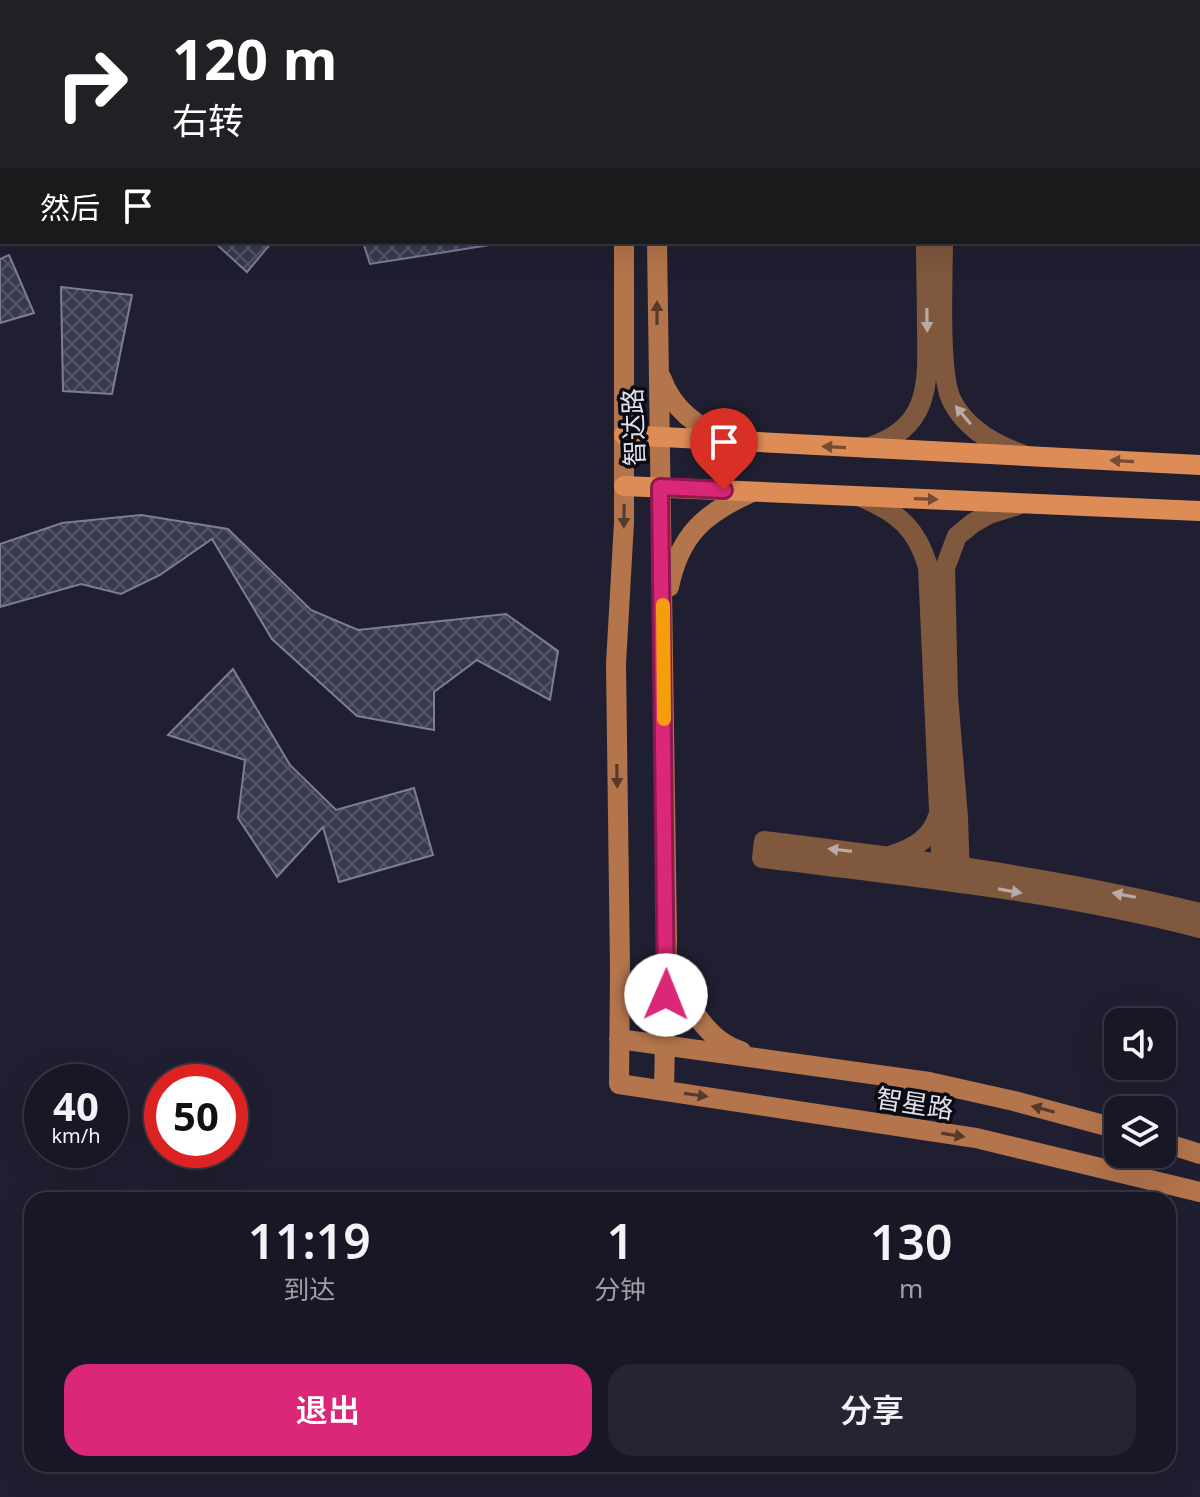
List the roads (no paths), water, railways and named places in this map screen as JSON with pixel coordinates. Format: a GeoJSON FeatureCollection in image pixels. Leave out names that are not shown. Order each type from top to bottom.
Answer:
{"type":"FeatureCollection","features":[{"type":"Feature","properties":{"kind":"main road","name":"智达路"},"geometry":{"type":"LineString","coordinates":[[619,1084],[616,664],[624,522],[624,244]]}},
{"type":"Feature","properties":{"kind":"main road","name":"智达路"},"geometry":{"type":"LineString","coordinates":[[657,244],[667,938],[664,1090]]}},
{"type":"Feature","properties":{"kind":"main road"},"geometry":{"type":"LineString","coordinates":[[657,366],[667,395],[686,416],[711,433],[744,442]]}},
{"type":"Feature","properties":{"kind":"main road"},"geometry":{"type":"LineString","coordinates":[[624,435],[1200,465]]}},
{"type":"Feature","properties":{"kind":"main road"},"geometry":{"type":"LineString","coordinates":[[624,486],[1200,511]]}},
{"type":"Feature","properties":{"kind":"main road"},"geometry":{"type":"LineString","coordinates":[[663,618],[679,551],[710,514],[752,492]]}},
{"type":"Feature","properties":{"kind":"main road"},"geometry":{"type":"LineString","coordinates":[[667,938],[680,985],[694,1011],[711,1032],[733,1049],[768,1059]]}},
{"type":"Feature","properties":{"kind":"main road","name":"智星路"},"geometry":{"type":"LineString","coordinates":[[619,1039],[929,1082],[1104,1125]]}},
{"type":"Feature","properties":{"kind":"main road","name":"智星路"},"geometry":{"type":"LineString","coordinates":[[619,1084],[976,1138],[1200,1192]]}},
{"type":"Feature","properties":{"kind":"main road"},"geometry":{"type":"LineString","coordinates":[[1176,1146],[1200,1154]]}},
{"type":"Feature","properties":{"kind":"street"},"geometry":{"type":"LineString","coordinates":[[865,448],[885,442],[901,432],[915,417],[923,401],[928,378],[926,244]]}},
{"type":"Feature","properties":{"kind":"street"},"geometry":{"type":"LineString","coordinates":[[943,244],[945,377],[951,400],[964,418],[989,440],[1028,456]]}},
{"type":"Feature","properties":{"kind":"street"},"geometry":{"type":"LineString","coordinates":[[861,497],[885,507],[902,519],[923,550],[928,567],[940,808],[951,873]]}},
{"type":"Feature","properties":{"kind":"street"},"geometry":{"type":"LineString","coordinates":[[951,873],[958,824],[948,696],[945,568],[957,536],[973,523],[1007,508],[1027,504]]}},
{"type":"Feature","properties":{"kind":"street"},"geometry":{"type":"LineString","coordinates":[[890,856],[906,851],[928,835],[936,823],[940,808]]}},
{"type":"Feature","properties":{"kind":"street"},"geometry":{"type":"LineString","coordinates":[[958,824],[964,841],[986,865],[995,870]]}},
{"type":"Feature","properties":{"kind":"street"},"geometry":{"type":"LineString","coordinates":[[1200,913],[1141,898],[995,870],[951,873],[762,858],[764,841],[890,856],[951,873],[1200,928]]}}]}
